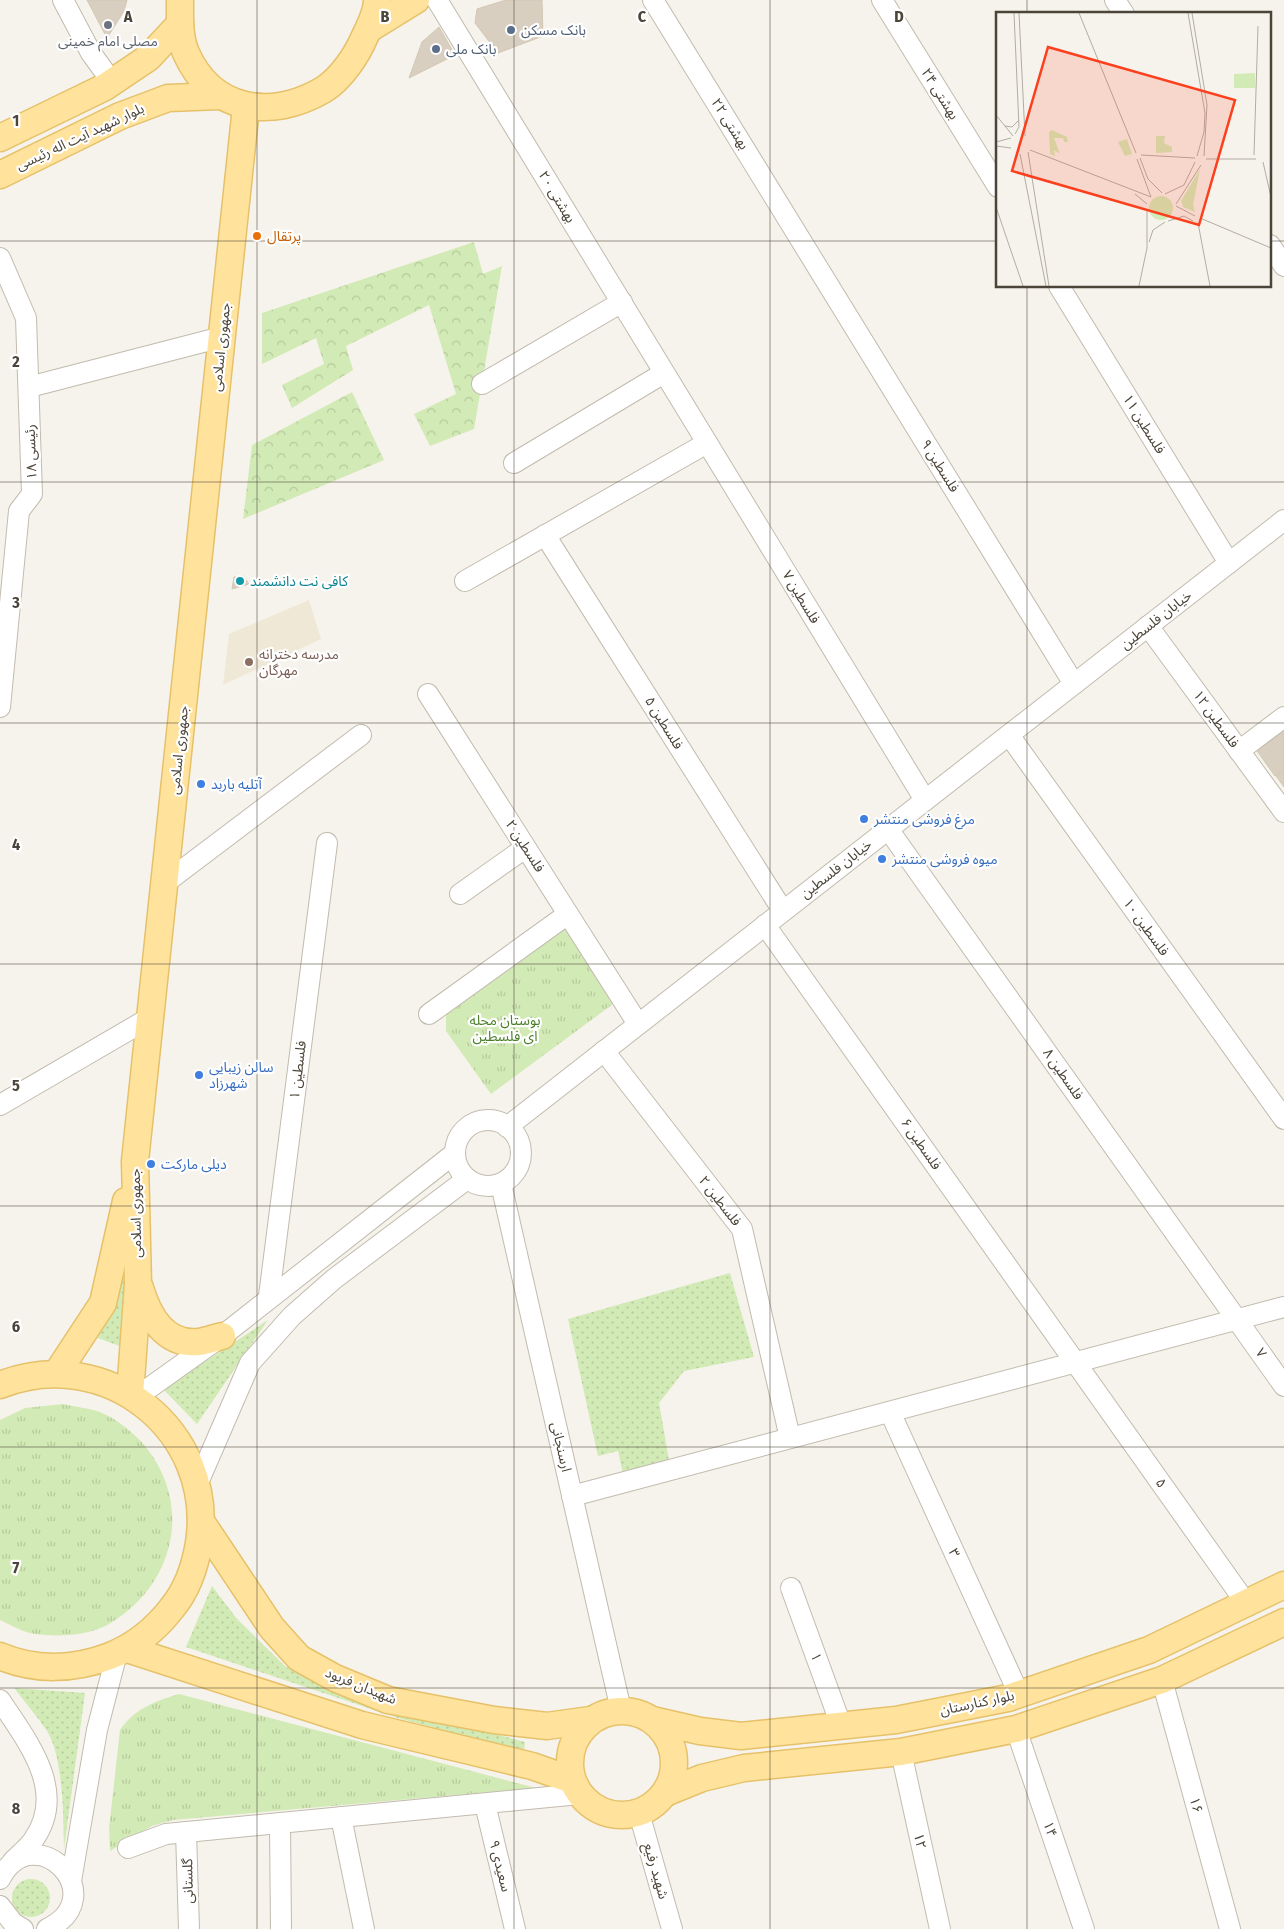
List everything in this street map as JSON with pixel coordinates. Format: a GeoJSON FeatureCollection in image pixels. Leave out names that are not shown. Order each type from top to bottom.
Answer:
{"type":"FeatureCollection","features":[{"type":"Feature","properties":{"kind":"main road"},"geometry":{"type":"LineString","coordinates":[[180,12],[185,51],[198,76],[220,96],[246,107],[275,108],[301,100],[325,89],[358,52],[377,0]]}},
{"type":"Feature","properties":{"kind":"main road"},"geometry":{"type":"LineString","coordinates":[[368,29],[416,0]]}},
{"type":"Feature","properties":{"kind":"main road"},"geometry":{"type":"LineString","coordinates":[[0,138],[112,82],[148,58],[180,12]]}},
{"type":"Feature","properties":{"kind":"main road","name":"بلوار شهید آیت اله رئیسی"},"geometry":{"type":"LineString","coordinates":[[0,175],[120,116],[168,98],[220,96]]}},
{"type":"Feature","properties":{"kind":"main road","name":"جمهوری اسلامی"},"geometry":{"type":"LineString","coordinates":[[133,1396],[138,1284],[135,1161],[246,107]]}},
{"type":"Feature","properties":{"kind":"main road"},"geometry":{"type":"LineString","coordinates":[[57,1373],[102,1304],[135,1161]]}},
{"type":"Feature","properties":{"kind":"main road"},"geometry":{"type":"LineString","coordinates":[[138,1284],[150,1317],[170,1337],[198,1342],[222,1336]]}},
{"type":"Feature","properties":{"kind":"main road"},"geometry":{"type":"LineString","coordinates":[[0,1385],[19,1378],[57,1373],[95,1379],[133,1396],[160,1418],[183,1449],[197,1485],[202,1523],[196,1561],[181,1596],[157,1626],[122,1651],[91,1664],[53,1668],[15,1662],[0,1656]]}},
{"type":"Feature","properties":{"kind":"main road","name":"شهيدان فربود"},"geometry":{"type":"LineString","coordinates":[[202,1523],[272,1628],[299,1658],[335,1678],[388,1700],[494,1720],[548,1726],[590,1720]]}},
{"type":"Feature","properties":{"kind":"main road","name":"بلوار کنارستان"},"geometry":{"type":"LineString","coordinates":[[652,1720],[700,1731],[741,1736],[896,1720],[1019,1694],[1149,1650],[1284,1585]]}},
{"type":"Feature","properties":{"kind":"main road"},"geometry":{"type":"LineString","coordinates":[[665,1793],[702,1778],[744,1768],[901,1752],[1016,1729],[1162,1680],[1284,1622]]}},
{"type":"Feature","properties":{"kind":"main road"},"geometry":{"type":"LineString","coordinates":[[122,1651],[362,1725],[532,1766],[576,1787]]}},
{"type":"Feature","properties":{"kind":"main road"},"geometry":{"type":"LineString","coordinates":[[621,1710],[637,1712],[652,1720],[668,1738],[674,1762],[672,1778],[665,1793],[654,1805],[639,1813],[623,1815],[606,1813],[592,1806],[576,1787],[569,1764],[572,1747],[579,1732],[590,1720],[605,1713],[621,1710]]}},
{"type":"Feature","properties":{"kind":"street"},"geometry":{"type":"LineString","coordinates":[[63,0],[91,53],[112,82]]}},
{"type":"Feature","properties":{"kind":"street","name":"بهشتی ۲۰"},"geometry":{"type":"LineString","coordinates":[[437,0],[677,394]]}},
{"type":"Feature","properties":{"kind":"street","name":"بهشتی ۲۲"},"geometry":{"type":"LineString","coordinates":[[653,0],[806,249]]}},
{"type":"Feature","properties":{"kind":"street","name":"بهشتی ۲۴"},"geometry":{"type":"LineString","coordinates":[[882,0],[996,185]]}},
{"type":"Feature","properties":{"kind":"street"},"geometry":{"type":"LineString","coordinates":[[1115,0],[1123,12]]}},
{"type":"Feature","properties":{"kind":"street"},"geometry":{"type":"LineString","coordinates":[[1272,248],[1284,266]]}},
{"type":"Feature","properties":{"kind":"street","name":"فلسطین ۹"},"geometry":{"type":"LineString","coordinates":[[806,249],[1074,684]]}},
{"type":"Feature","properties":{"kind":"street","name":"رئیسی ۱۸"},"geometry":{"type":"LineString","coordinates":[[0,258],[26,318],[32,494],[19,511],[0,707]]}},
{"type":"Feature","properties":{"kind":"street","name":"فلسطین ۱۱"},"geometry":{"type":"LineString","coordinates":[[1060,288],[1229,562]]}},
{"type":"Feature","properties":{"kind":"street"},"geometry":{"type":"LineString","coordinates":[[482,384],[622,302]]}},
{"type":"Feature","properties":{"kind":"street"},"geometry":{"type":"LineString","coordinates":[[29,387],[222,337]]}},
{"type":"Feature","properties":{"kind":"street"},"geometry":{"type":"LineString","coordinates":[[514,463],[664,373]]}},
{"type":"Feature","properties":{"kind":"street","name":"فلسطین ۷"},"geometry":{"type":"LineString","coordinates":[[677,394],[925,800]]}},
{"type":"Feature","properties":{"kind":"street"},"geometry":{"type":"LineString","coordinates":[[465,581],[707,443]]}},
{"type":"Feature","properties":{"kind":"street","name":"خیابان فلسطین"},"geometry":{"type":"LineString","coordinates":[[507,1127],[1284,520]]}},
{"type":"Feature","properties":{"kind":"street","name":"فلسطین ۵"},"geometry":{"type":"LineString","coordinates":[[545,535],[783,911]]}},
{"type":"Feature","properties":{"kind":"street","name":"فلسطین ۱۲"},"geometry":{"type":"LineString","coordinates":[[1148,626],[1284,812]]}},
{"type":"Feature","properties":{"kind":"street","name":"فلسطین ۲"},"geometry":{"type":"LineString","coordinates":[[428,694],[638,1024]]}},
{"type":"Feature","properties":{"kind":"street"},"geometry":{"type":"LineString","coordinates":[[1239,751],[1284,717]]}},
{"type":"Feature","properties":{"kind":"street"},"geometry":{"type":"LineString","coordinates":[[165,883],[361,735]]}},
{"type":"Feature","properties":{"kind":"street","name":"فلسطین ۱۰"},"geometry":{"type":"LineString","coordinates":[[1009,735],[1284,1119]]}},
{"type":"Feature","properties":{"kind":"street","name":"فلسطین ۸"},"geometry":{"type":"LineString","coordinates":[[888,829],[1237,1320]]}},
{"type":"Feature","properties":{"kind":"street","name":"فلسطین ۱"},"geometry":{"type":"LineString","coordinates":[[269,1296],[327,844]]}},
{"type":"Feature","properties":{"kind":"street"},"geometry":{"type":"LineString","coordinates":[[460,894],[525,848]]}},
{"type":"Feature","properties":{"kind":"street"},"geometry":{"type":"LineString","coordinates":[[428,1014],[568,914]]}},
{"type":"Feature","properties":{"kind":"street","name":"فلسطین ۶"},"geometry":{"type":"LineString","coordinates":[[765,925],[1077,1362]]}},
{"type":"Feature","properties":{"kind":"street"},"geometry":{"type":"LineString","coordinates":[[0,1105],[151,1018]]}},
{"type":"Feature","properties":{"kind":"street","name":"فلسطین ۲"},"geometry":{"type":"LineString","coordinates":[[604,1051],[742,1229],[790,1438]]}},
{"type":"Feature","properties":{"kind":"street"},"geometry":{"type":"LineString","coordinates":[[480,1121],[494,1121],[507,1127],[516,1137],[521,1150],[519,1164],[512,1176],[500,1184],[489,1186],[478,1185],[468,1180],[461,1172],[455,1153],[458,1139],[462,1133],[480,1121]]}},
{"type":"Feature","properties":{"kind":"street"},"geometry":{"type":"LineString","coordinates":[[133,1396],[222,1336],[269,1296],[455,1153]]}},
{"type":"Feature","properties":{"kind":"street"},"geometry":{"type":"LineString","coordinates":[[197,1485],[250,1364],[292,1316],[334,1279],[468,1180]]}},
{"type":"Feature","properties":{"kind":"street","name":"ارسنجانی"},"geometry":{"type":"LineString","coordinates":[[500,1184],[621,1710]]}},
{"type":"Feature","properties":{"kind":"street"},"geometry":{"type":"LineString","coordinates":[[572,1496],[1284,1307]]}},
{"type":"Feature","properties":{"kind":"street","name":"۷"},"geometry":{"type":"LineString","coordinates":[[1237,1320],[1284,1386]]}},
{"type":"Feature","properties":{"kind":"street","name":"۵"},"geometry":{"type":"LineString","coordinates":[[1077,1362],[1246,1603]]}},
{"type":"Feature","properties":{"kind":"street","name":"۳"},"geometry":{"type":"LineString","coordinates":[[890,1412],[1019,1694]]}},
{"type":"Feature","properties":{"kind":"street","name":"۱"},"geometry":{"type":"LineString","coordinates":[[791,1588],[841,1726]]}},
{"type":"Feature","properties":{"kind":"street"},"geometry":{"type":"LineString","coordinates":[[47,1929],[64,1922],[71,1905],[73,1893],[71,1881],[97,1730],[122,1651]]}},
{"type":"Feature","properties":{"kind":"street","name":"۱۶"},"geometry":{"type":"LineString","coordinates":[[1162,1680],[1230,1929]]}},
{"type":"Feature","properties":{"kind":"street"},"geometry":{"type":"LineString","coordinates":[[0,1700],[41,1765],[47,1790],[45,1816],[35,1839],[13,1861],[0,1879]]}},
{"type":"Feature","properties":{"kind":"street","name":"۱۴"},"geometry":{"type":"LineString","coordinates":[[1016,1729],[1084,1929]]}},
{"type":"Feature","properties":{"kind":"street","name":"۱۲"},"geometry":{"type":"LineString","coordinates":[[901,1752],[940,1929]]}},
{"type":"Feature","properties":{"kind":"street"},"geometry":{"type":"LineString","coordinates":[[128,1848],[166,1834],[485,1804],[576,1787]]}},
{"type":"Feature","properties":{"kind":"street","name":"سعیدی ۹"},"geometry":{"type":"LineString","coordinates":[[485,1804],[515,1929]]}},
{"type":"Feature","properties":{"kind":"street","name":"شهید رفیع"},"geometry":{"type":"LineString","coordinates":[[639,1813],[672,1929]]}},
{"type":"Feature","properties":{"kind":"street"},"geometry":{"type":"LineString","coordinates":[[341,1817],[364,1929]]}},
{"type":"Feature","properties":{"kind":"street"},"geometry":{"type":"LineString","coordinates":[[280,1823],[281,1929]]}},
{"type":"Feature","properties":{"kind":"street","name":"گلستانی"},"geometry":{"type":"LineString","coordinates":[[186,1832],[189,1929]]}},
{"type":"Feature","properties":{"kind":"street"},"geometry":{"type":"LineString","coordinates":[[13,1861],[35,1854],[47,1857],[62,1866],[71,1881]]}},
{"type":"Feature","properties":{"kind":"shaded area","name":"مدرسه دخترانه مهرگان"},"geometry":{"type":"Polygon","coordinates":[[[309,600],[321,639],[223,685],[229,634],[309,600]]]}},
{"type":"Feature","properties":{"kind":"green space"},"geometry":{"type":"Polygon","coordinates":[[[474,242],[483,274],[502,266],[474,429],[430,446],[414,414],[456,394],[429,305],[346,346],[353,370],[292,408],[282,385],[324,364],[316,338],[262,364],[262,313],[474,242]]]}},
{"type":"Feature","properties":{"kind":"green space"},"geometry":{"type":"Polygon","coordinates":[[[352,392],[384,460],[243,519],[252,445],[352,392]]]}},
{"type":"Feature","properties":{"kind":"green space","name":"بوستان محله ای فلسطین"},"geometry":{"type":"Polygon","coordinates":[[[567,928],[613,1004],[491,1094],[446,1031],[446,1014],[567,928]]]}},
{"type":"Feature","properties":{"kind":"green space"},"geometry":{"type":"Polygon","coordinates":[[[127,1270],[122,1347],[98,1338],[127,1270]]]}},
{"type":"Feature","properties":{"kind":"green space"},"geometry":{"type":"Polygon","coordinates":[[[730,1273],[754,1357],[684,1371],[659,1403],[669,1460],[623,1474],[618,1451],[598,1456],[568,1319],[730,1273]]]}},
{"type":"Feature","properties":{"kind":"green space"},"geometry":{"type":"Polygon","coordinates":[[[268,1320],[197,1424],[163,1389],[268,1320]]]}},
{"type":"Feature","properties":{"kind":"green space"},"geometry":{"type":"Polygon","coordinates":[[[63,1404],[91,1409],[113,1418],[145,1446],[160,1469],[169,1494],[172,1519],[170,1543],[162,1567],[149,1589],[131,1608],[109,1624],[92,1631],[73,1635],[35,1634],[0,1620],[0,1420],[25,1408],[63,1404]]]}},
{"type":"Feature","properties":{"kind":"green space"},"geometry":{"type":"Polygon","coordinates":[[[212,1586],[237,1619],[286,1667],[401,1709],[525,1742],[524,1752],[398,1718],[186,1647],[212,1586]]]}},
{"type":"Feature","properties":{"kind":"green space"},"geometry":{"type":"Polygon","coordinates":[[[14,1688],[85,1693],[64,1849],[62,1788],[53,1743],[43,1725],[14,1688]]]}},
{"type":"Feature","properties":{"kind":"green space"},"geometry":{"type":"Polygon","coordinates":[[[179,1694],[536,1788],[173,1820],[152,1826],[110,1851],[109,1828],[120,1730],[132,1716],[146,1706],[179,1694]]]}},
{"type":"Feature","properties":{"kind":"green space"},"geometry":{"type":"Polygon","coordinates":[[[31,1879],[44,1885],[50,1898],[44,1911],[31,1917],[18,1911],[12,1898],[18,1885],[31,1879]]]}},
{"type":"Feature","properties":{"kind":"building","name":"مصلی امام خمینی"},"geometry":{"type":"Polygon","coordinates":[[[87,0],[127,0],[124,11],[107,38],[87,0]]]}},
{"type":"Feature","properties":{"kind":"building","name":"بانک مسکن"},"geometry":{"type":"Polygon","coordinates":[[[506,0],[542,0],[543,36],[498,53],[475,23],[477,9],[506,0]]]}},
{"type":"Feature","properties":{"kind":"building","name":"بانک ملی"},"geometry":{"type":"Polygon","coordinates":[[[439,27],[455,55],[409,78],[422,42],[439,27]]]}},
{"type":"Feature","properties":{"kind":"building","name":"کافی نت دانشمند"},"geometry":{"type":"Polygon","coordinates":[[[243,576],[249,584],[232,589],[234,577],[243,576]]]}},
{"type":"Feature","properties":{"kind":"building"},"geometry":{"type":"Polygon","coordinates":[[[1284,731],[1284,769],[1275,776],[1257,751],[1284,731]]]}},
{"type":"Feature","properties":{"kind":"building"},"geometry":{"type":"Polygon","coordinates":[[[1284,770],[1284,787],[1276,776],[1284,770]]]}},
{"type":"Feature","properties":{"kind":"place","name":"مصلی امام خمینی"},"geometry":{"type":"Point","coordinates":[108,25]}},
{"type":"Feature","properties":{"kind":"place","name":"بانک مسکن"},"geometry":{"type":"Point","coordinates":[511,30]}},
{"type":"Feature","properties":{"kind":"place","name":"بانک ملی"},"geometry":{"type":"Point","coordinates":[436,49]}},
{"type":"Feature","properties":{"kind":"place","name":"پرتقال"},"geometry":{"type":"Point","coordinates":[257,236]}},
{"type":"Feature","properties":{"kind":"place","name":"کافی نت دانشمند"},"geometry":{"type":"Point","coordinates":[240,581]}},
{"type":"Feature","properties":{"kind":"place","name":"مدرسه دخترانه مهرگان"},"geometry":{"type":"Point","coordinates":[249,662]}},
{"type":"Feature","properties":{"kind":"place","name":"آتلیه باربد"},"geometry":{"type":"Point","coordinates":[201,784]}},
{"type":"Feature","properties":{"kind":"place","name":"مرغ فروشی منتشر"},"geometry":{"type":"Point","coordinates":[864,819]}},
{"type":"Feature","properties":{"kind":"place","name":"میوه فروشی منتشر"},"geometry":{"type":"Point","coordinates":[882,859]}},
{"type":"Feature","properties":{"kind":"place","name":"سالن زیبایی شهرزاد"},"geometry":{"type":"Point","coordinates":[199,1075]}},
{"type":"Feature","properties":{"kind":"place","name":"دیلی مارکت"},"geometry":{"type":"Point","coordinates":[151,1164]}}]}
